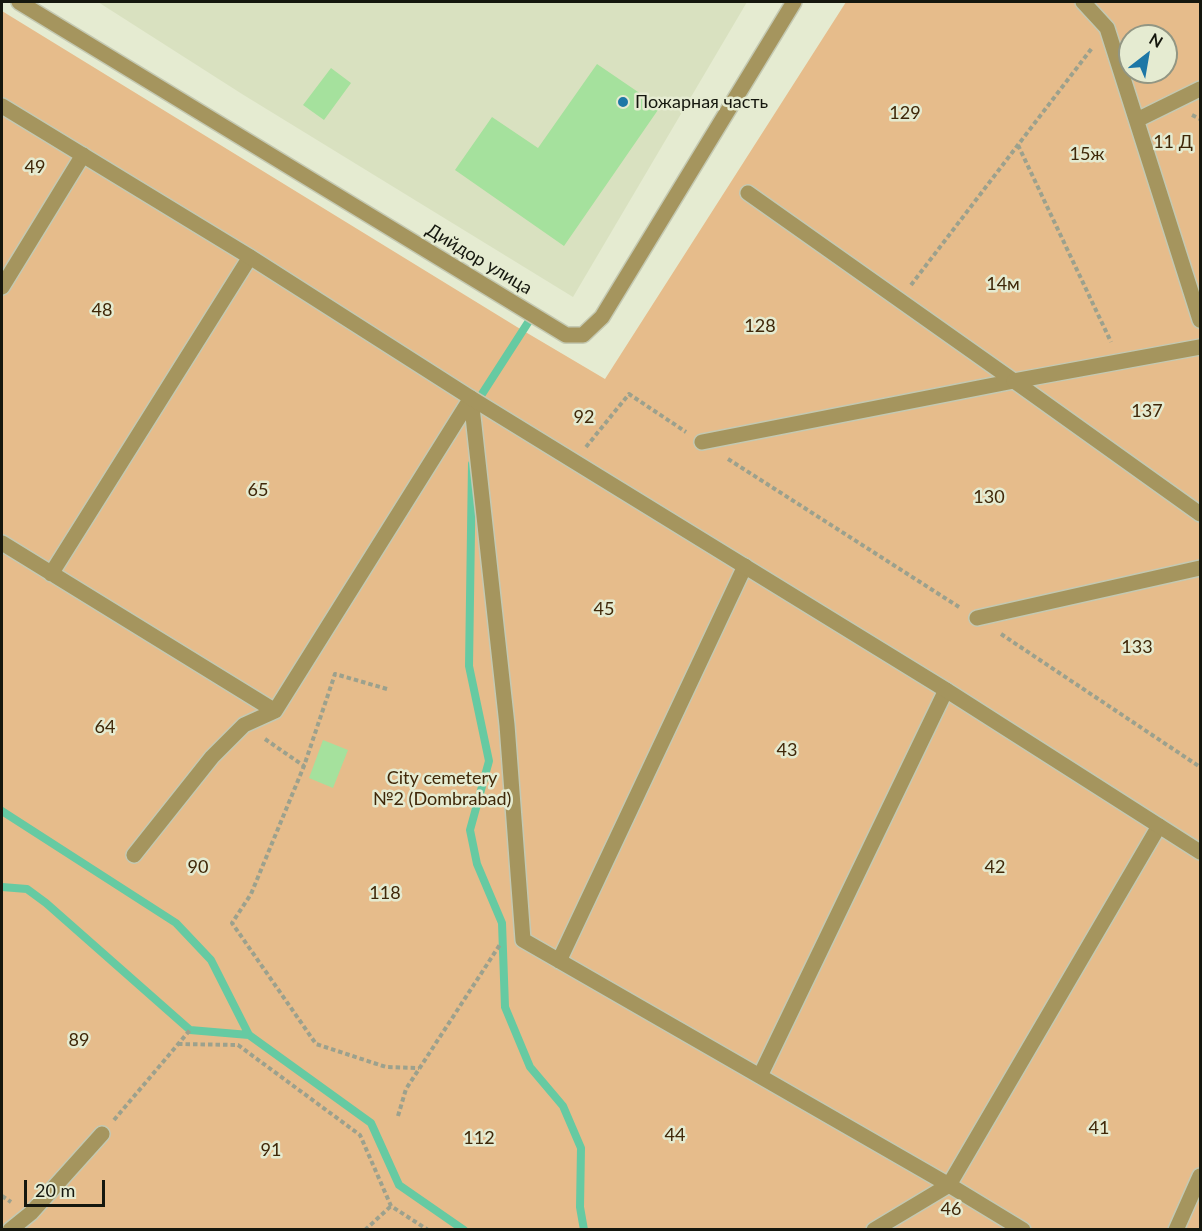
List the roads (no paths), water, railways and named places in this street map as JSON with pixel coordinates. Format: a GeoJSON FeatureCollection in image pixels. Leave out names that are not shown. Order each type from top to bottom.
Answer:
{"type":"FeatureCollection","features":[{"type":"Feature","properties":{"kind":"street","name":"Дийдор улица"},"geometry":{"type":"LineString","coordinates":[[19,2],[566,335],[583,335],[602,317],[794,2]]}},
{"type":"Feature","properties":{"kind":"street"},"geometry":{"type":"LineString","coordinates":[[1083,2],[1107,28],[1200,320]]}},
{"type":"Feature","properties":{"kind":"street"},"geometry":{"type":"LineString","coordinates":[[1137,120],[1200,89]]}},
{"type":"Feature","properties":{"kind":"street"},"geometry":{"type":"LineString","coordinates":[[2,106],[250,257],[471,398],[946,690],[1200,852]]}},
{"type":"Feature","properties":{"kind":"street"},"geometry":{"type":"LineString","coordinates":[[2,287],[84,155]]}},
{"type":"Feature","properties":{"kind":"street"},"geometry":{"type":"LineString","coordinates":[[748,193],[1200,514]]}},
{"type":"Feature","properties":{"kind":"street"},"geometry":{"type":"LineString","coordinates":[[51,574],[250,257]]}},
{"type":"Feature","properties":{"kind":"street"},"geometry":{"type":"LineString","coordinates":[[702,442],[1200,347]]}},
{"type":"Feature","properties":{"kind":"street"},"geometry":{"type":"LineString","coordinates":[[134,855],[212,757],[244,725],[275,711],[471,398]]}},
{"type":"Feature","properties":{"kind":"street"},"geometry":{"type":"LineString","coordinates":[[471,398],[507,725],[523,940],[1023,1230]]}},
{"type":"Feature","properties":{"kind":"street"},"geometry":{"type":"LineString","coordinates":[[2,543],[275,711]]}},
{"type":"Feature","properties":{"kind":"street"},"geometry":{"type":"LineString","coordinates":[[559,961],[745,566]]}},
{"type":"Feature","properties":{"kind":"street"},"geometry":{"type":"LineString","coordinates":[[977,618],[1200,567]]}},
{"type":"Feature","properties":{"kind":"street"},"geometry":{"type":"LineString","coordinates":[[760,1076],[946,690]]}},
{"type":"Feature","properties":{"kind":"street"},"geometry":{"type":"LineString","coordinates":[[874,1230],[949,1185],[1160,826]]}},
{"type":"Feature","properties":{"kind":"street"},"geometry":{"type":"LineString","coordinates":[[10,1230],[31,1213],[102,1134]]}},
{"type":"Feature","properties":{"kind":"street"},"geometry":{"type":"LineString","coordinates":[[1176,1230],[1200,1176]]}},
{"type":"Feature","properties":{"kind":"waterway"},"geometry":{"type":"LineString","coordinates":[[482,394],[529,321]]}},
{"type":"Feature","properties":{"kind":"waterway"},"geometry":{"type":"LineString","coordinates":[[472,464],[469,666],[489,761],[470,830],[477,864],[502,923],[505,1007],[530,1067],[563,1106],[581,1148],[580,1207],[584,1230]]}},
{"type":"Feature","properties":{"kind":"waterway"},"geometry":{"type":"LineString","coordinates":[[2,811],[176,923],[211,960],[249,1035],[371,1123],[399,1185],[464,1230]]}},
{"type":"Feature","properties":{"kind":"waterway"},"geometry":{"type":"LineString","coordinates":[[2,887],[27,889],[46,903],[190,1030],[249,1035]]}},
{"type":"Feature","properties":{"kind":"place","name":"Пожарная часть"},"geometry":{"type":"Point","coordinates":[623,102]}},
{"type":"Feature","properties":{"kind":"park label","name":"129"},"geometry":{"type":"Point","coordinates":[905,113]}},
{"type":"Feature","properties":{"kind":"park label","name":"11 Д"},"geometry":{"type":"Point","coordinates":[1173,142]}},
{"type":"Feature","properties":{"kind":"park label","name":"15ж"},"geometry":{"type":"Point","coordinates":[1087,154]}},
{"type":"Feature","properties":{"kind":"park label","name":"49"},"geometry":{"type":"Point","coordinates":[35,167]}},
{"type":"Feature","properties":{"kind":"park label","name":"14м"},"geometry":{"type":"Point","coordinates":[1003,284]}},
{"type":"Feature","properties":{"kind":"park label","name":"48"},"geometry":{"type":"Point","coordinates":[102,310]}},
{"type":"Feature","properties":{"kind":"park label","name":"128"},"geometry":{"type":"Point","coordinates":[760,326]}},
{"type":"Feature","properties":{"kind":"park label","name":"137"},"geometry":{"type":"Point","coordinates":[1147,411]}},
{"type":"Feature","properties":{"kind":"park label","name":"92"},"geometry":{"type":"Point","coordinates":[584,417]}},
{"type":"Feature","properties":{"kind":"park label","name":"65"},"geometry":{"type":"Point","coordinates":[258,490]}},
{"type":"Feature","properties":{"kind":"park label","name":"130"},"geometry":{"type":"Point","coordinates":[989,497]}},
{"type":"Feature","properties":{"kind":"park label","name":"45"},"geometry":{"type":"Point","coordinates":[604,609]}},
{"type":"Feature","properties":{"kind":"park label","name":"133"},"geometry":{"type":"Point","coordinates":[1137,647]}},
{"type":"Feature","properties":{"kind":"park label","name":"64"},"geometry":{"type":"Point","coordinates":[105,727]}},
{"type":"Feature","properties":{"kind":"park label","name":"43"},"geometry":{"type":"Point","coordinates":[787,750]}},
{"type":"Feature","properties":{"kind":"park label","name":"City cemetery №2 (Dombrabad)"},"geometry":{"type":"Point","coordinates":[442,788]}},
{"type":"Feature","properties":{"kind":"park label","name":"90"},"geometry":{"type":"Point","coordinates":[198,867]}},
{"type":"Feature","properties":{"kind":"park label","name":"42"},"geometry":{"type":"Point","coordinates":[995,867]}},
{"type":"Feature","properties":{"kind":"park label","name":"118"},"geometry":{"type":"Point","coordinates":[385,893]}},
{"type":"Feature","properties":{"kind":"park label","name":"89"},"geometry":{"type":"Point","coordinates":[79,1040]}},
{"type":"Feature","properties":{"kind":"park label","name":"41"},"geometry":{"type":"Point","coordinates":[1099,1128]}},
{"type":"Feature","properties":{"kind":"park label","name":"44"},"geometry":{"type":"Point","coordinates":[675,1135]}},
{"type":"Feature","properties":{"kind":"park label","name":"112"},"geometry":{"type":"Point","coordinates":[479,1138]}},
{"type":"Feature","properties":{"kind":"park label","name":"91"},"geometry":{"type":"Point","coordinates":[271,1150]}},
{"type":"Feature","properties":{"kind":"park label","name":"46"},"geometry":{"type":"Point","coordinates":[951,1209]}}]}
